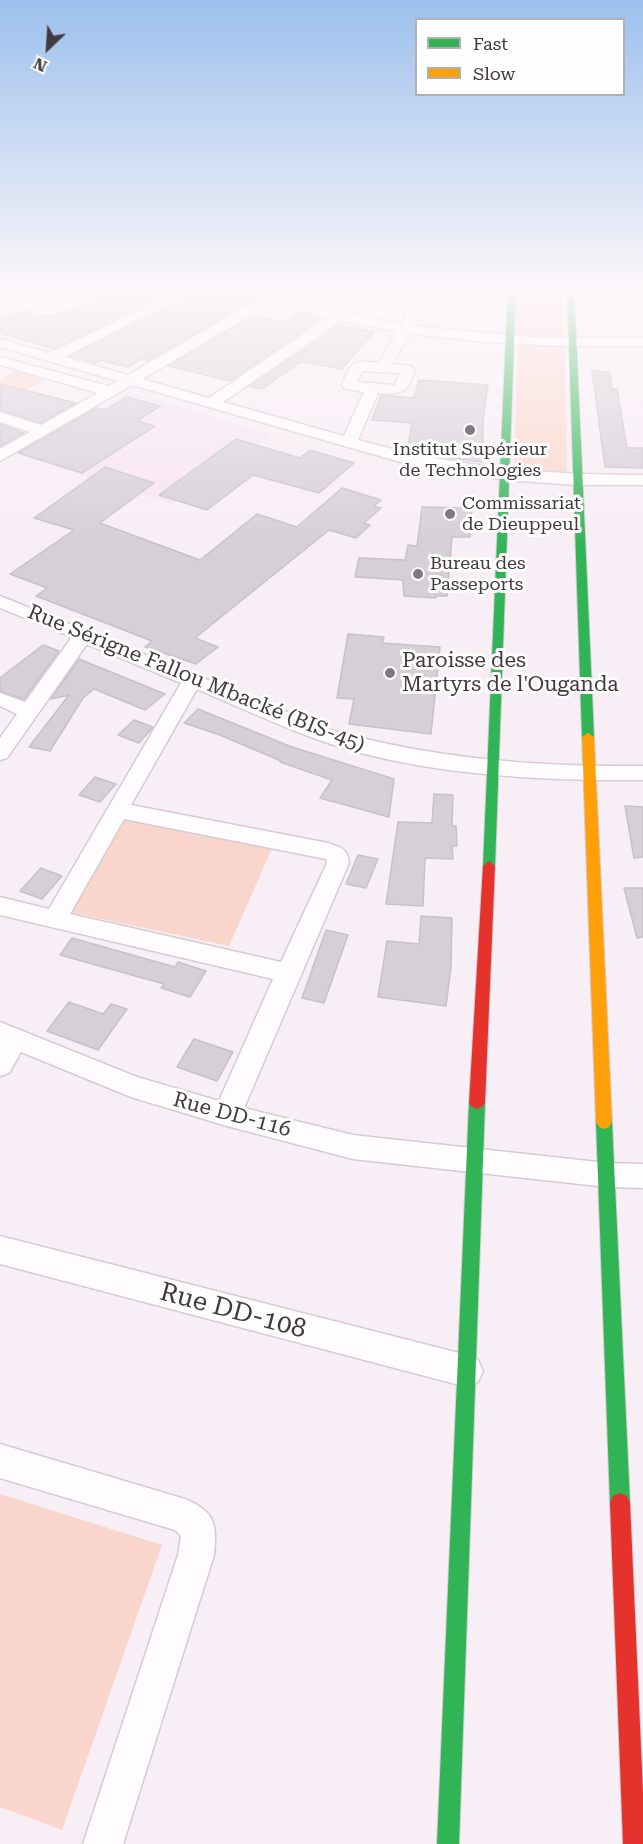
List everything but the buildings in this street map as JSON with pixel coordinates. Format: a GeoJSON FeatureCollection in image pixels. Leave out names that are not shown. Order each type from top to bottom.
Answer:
{"type":"FeatureCollection","features":[{"type":"Feature","properties":{"kind":"street"},"geometry":{"type":"LineString","coordinates":[[47,374],[111,392]]}},
{"type":"Feature","properties":{"kind":"street"},"geometry":{"type":"LineString","coordinates":[[116,374],[411,460],[506,475],[577,480],[643,480]]}},
{"type":"Feature","properties":{"kind":"street"},"geometry":{"type":"LineString","coordinates":[[0,456],[142,374]]}},
{"type":"Feature","properties":{"kind":"street"},"geometry":{"type":"LineString","coordinates":[[212,403],[254,374]]}},
{"type":"Feature","properties":{"kind":"street"},"geometry":{"type":"LineString","coordinates":[[353,374],[349,384],[351,386],[373,389],[400,389],[407,374]]}},
{"type":"Feature","properties":{"kind":"street"},"geometry":{"type":"LineString","coordinates":[[448,1844],[474,1161],[494,767],[509,374]]}},
{"type":"Feature","properties":{"kind":"street"},"geometry":{"type":"LineString","coordinates":[[573,374],[634,1844]]}},
{"type":"Feature","properties":{"kind":"street"},"geometry":{"type":"LineString","coordinates":[[349,443],[373,389]]}},
{"type":"Feature","properties":{"kind":"street"},"geometry":{"type":"LineString","coordinates":[[0,417],[43,430]]}},
{"type":"Feature","properties":{"kind":"street","name":"Rue Sérigne Fallou Mbacké (BIS-45)"},"geometry":{"type":"LineString","coordinates":[[0,601],[327,736],[361,746],[406,756],[494,767],[589,774],[643,773]]}},
{"type":"Feature","properties":{"kind":"street"},"geometry":{"type":"LineString","coordinates":[[0,753],[83,635]]}},
{"type":"Feature","properties":{"kind":"street"},"geometry":{"type":"LineString","coordinates":[[55,919],[192,680]]}},
{"type":"Feature","properties":{"kind":"street"},"geometry":{"type":"LineString","coordinates":[[0,699],[29,711]]}},
{"type":"Feature","properties":{"kind":"street"},"geometry":{"type":"LineString","coordinates":[[118,810],[328,851],[337,855],[338,863],[227,1115]]}},
{"type":"Feature","properties":{"kind":"street"},"geometry":{"type":"LineString","coordinates":[[0,906],[288,973]]}},
{"type":"Feature","properties":{"kind":"street"},"geometry":{"type":"LineString","coordinates":[[0,1065],[7,1036]]}},
{"type":"Feature","properties":{"kind":"street","name":"Rue DD-116"},"geometry":{"type":"LineString","coordinates":[[7,1036],[131,1086],[227,1115],[353,1146],[607,1175],[643,1176]]}},
{"type":"Feature","properties":{"kind":"street","name":"Rue DD-108"},"geometry":{"type":"LineString","coordinates":[[0,1250],[467,1371]]}},
{"type":"Feature","properties":{"kind":"street"},"geometry":{"type":"LineString","coordinates":[[0,1461],[184,1516],[199,1530],[196,1555],[103,1844]]}},
{"type":"Feature","properties":{"kind":"shaded area"},"geometry":{"type":"Polygon","coordinates":[[[10,374],[29,374],[46,380],[12,396],[0,393],[0,380],[10,374]]]}},
{"type":"Feature","properties":{"kind":"shaded area"},"geometry":{"type":"Polygon","coordinates":[[[517,374],[565,374],[567,474],[514,470],[517,374]]]}},
{"type":"Feature","properties":{"kind":"shaded area"},"geometry":{"type":"Polygon","coordinates":[[[130,392],[272,434],[173,504],[21,455],[130,392]]]}},
{"type":"Feature","properties":{"kind":"shaded area"},"geometry":{"type":"Polygon","coordinates":[[[124,815],[274,844],[229,946],[69,912],[124,815]]]}},
{"type":"Feature","properties":{"kind":"shaded area"},"geometry":{"type":"Polygon","coordinates":[[[0,1494],[162,1545],[62,1830],[0,1807],[0,1494]]]}},
{"type":"Feature","properties":{"kind":"traffic: fast"},"geometry":{"type":"LineString","coordinates":[[489,866],[509,374]]}},
{"type":"Feature","properties":{"kind":"traffic: fast"},"geometry":{"type":"LineString","coordinates":[[573,374],[588,737]]}},
{"type":"Feature","properties":{"kind":"traffic: fast"},"geometry":{"type":"LineString","coordinates":[[448,1844],[477,1103]]}},
{"type":"Feature","properties":{"kind":"traffic: fast"},"geometry":{"type":"LineString","coordinates":[[604,1122],[620,1503]]}},
{"type":"Feature","properties":{"kind":"traffic: slow"},"geometry":{"type":"LineString","coordinates":[[588,737],[604,1122]]}},
{"type":"Feature","properties":{"kind":"traffic: jam"},"geometry":{"type":"LineString","coordinates":[[477,1103],[489,866]]}},
{"type":"Feature","properties":{"kind":"traffic: jam"},"geometry":{"type":"LineString","coordinates":[[620,1503],[634,1844]]}},
{"type":"Feature","properties":{"kind":"place","name":"Institut Supérieur de Technologies"},"geometry":{"type":"Point","coordinates":[470,430]}},
{"type":"Feature","properties":{"kind":"place","name":"Commissariat de Dieuppeul"},"geometry":{"type":"Point","coordinates":[450,514]}},
{"type":"Feature","properties":{"kind":"place","name":"Bureau des Passeports"},"geometry":{"type":"Point","coordinates":[418,574]}},
{"type":"Feature","properties":{"kind":"place","name":"Paroisse des Martyrs de l'Ouganda"},"geometry":{"type":"Point","coordinates":[390,673]}}]}
